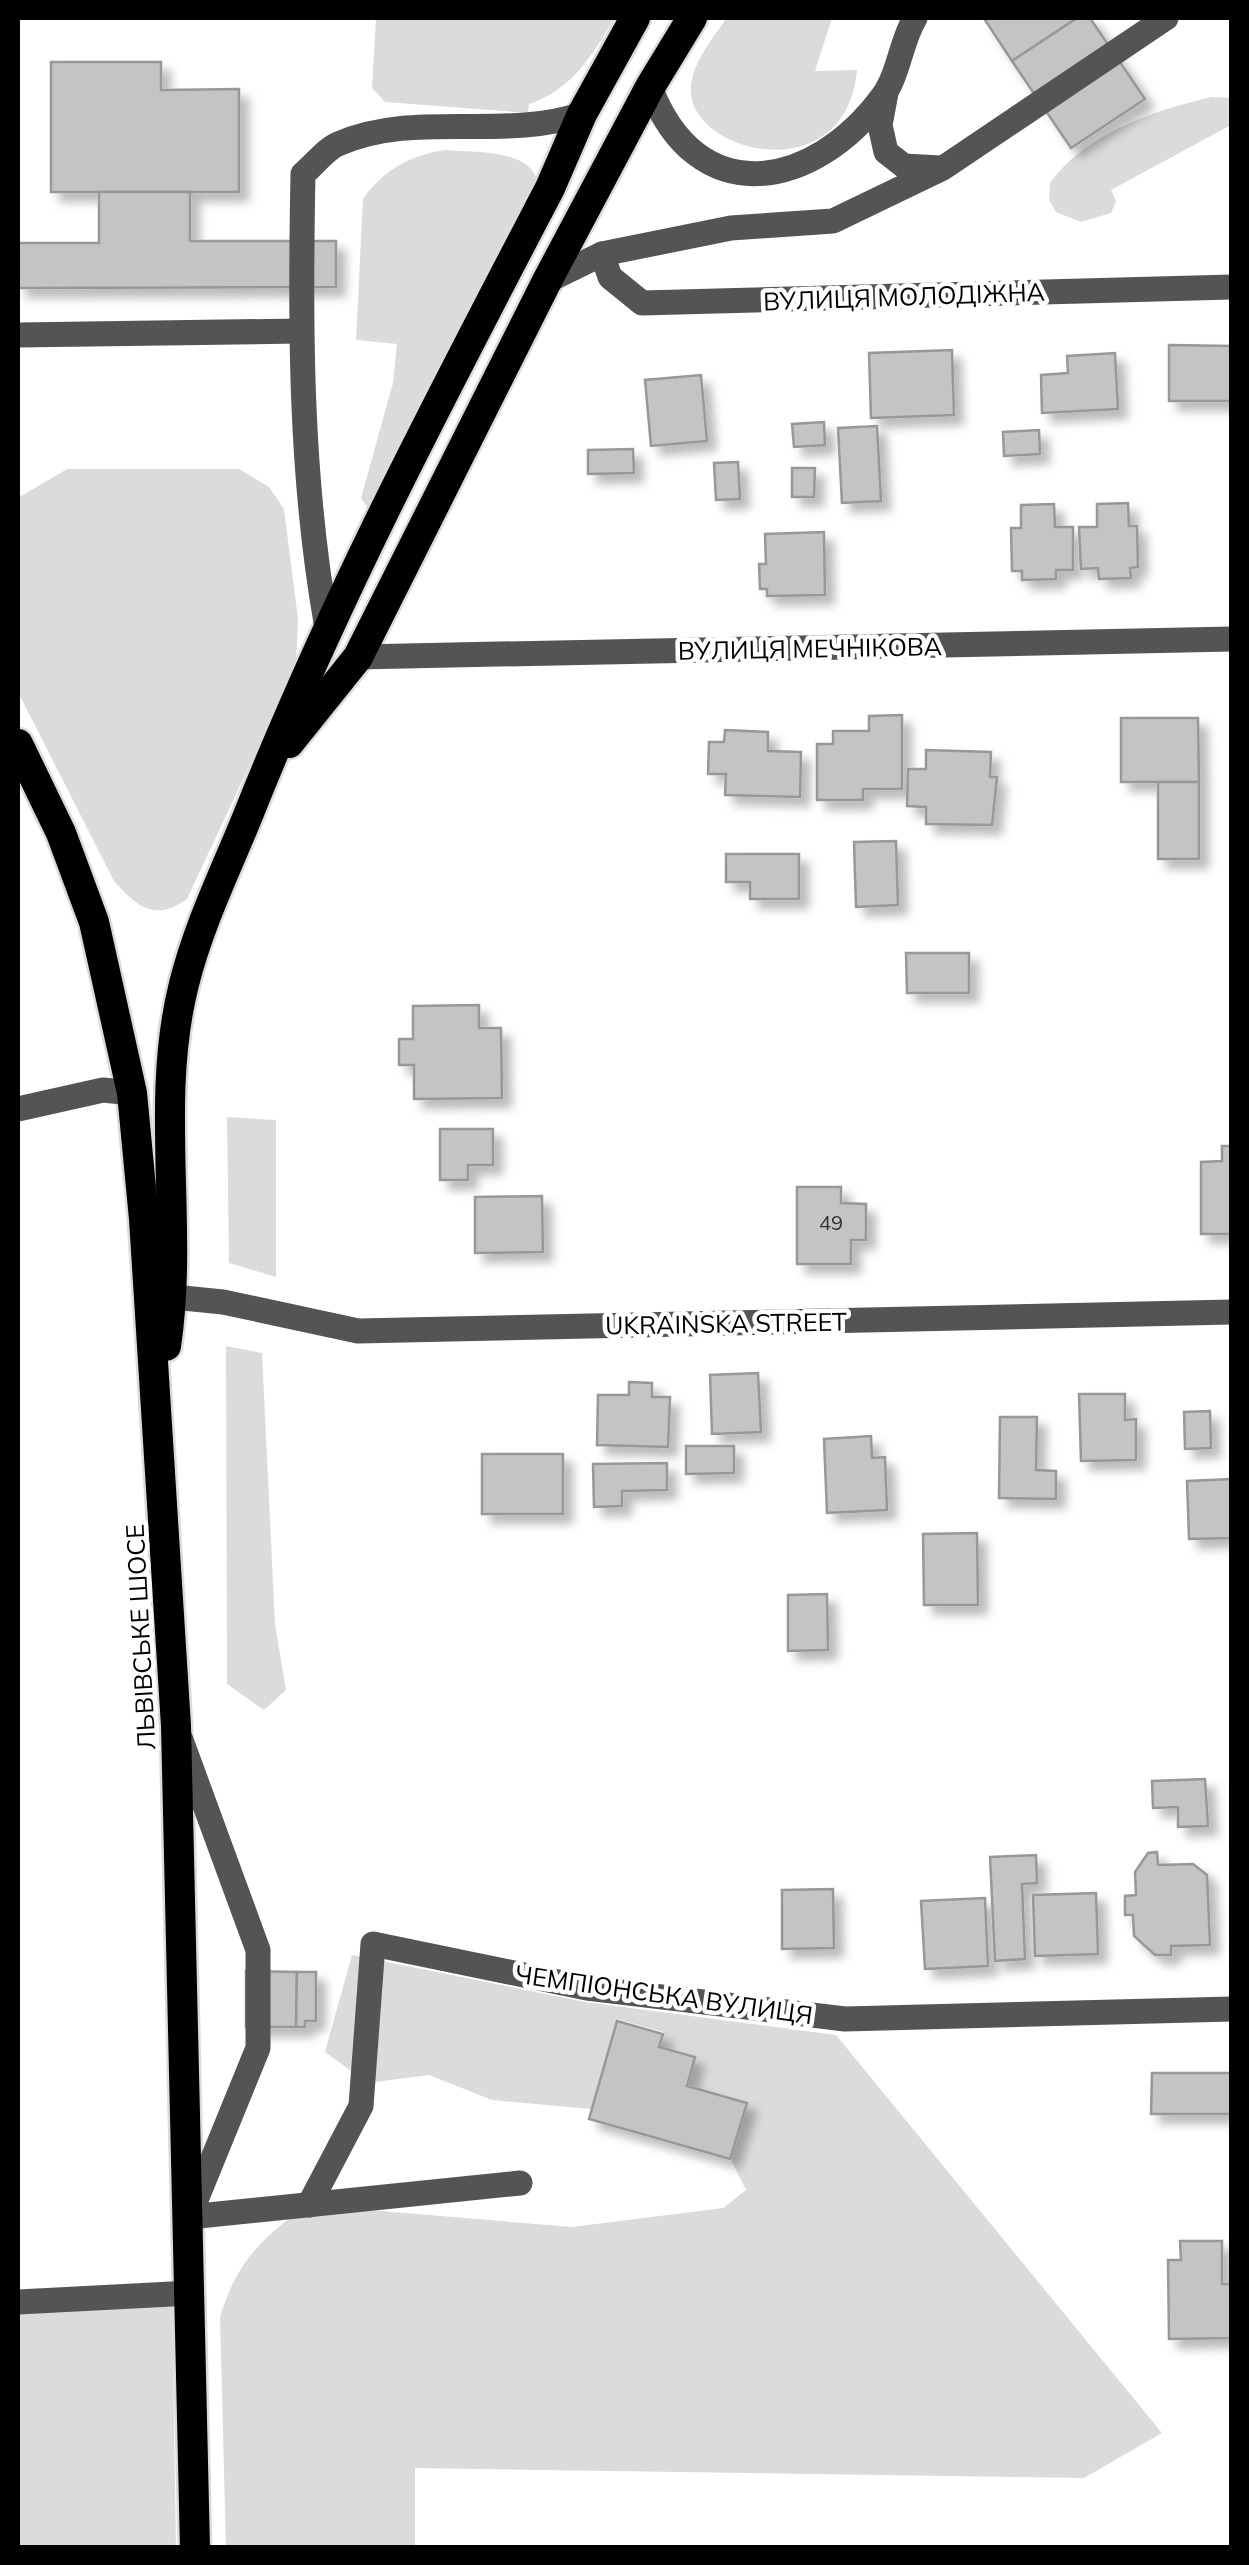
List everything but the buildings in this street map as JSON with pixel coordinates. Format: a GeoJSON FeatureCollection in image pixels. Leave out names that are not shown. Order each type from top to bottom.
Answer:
{"type":"FeatureCollection","features":[{"type":"Feature","properties":{"kind":"highway"},"geometry":{"type":"LineString","coordinates":[[157,1398],[173,1297],[171,1067],[183,986],[201,929],[327,628],[550,188],[582,114],[635,18]]}},
{"type":"Feature","properties":{"kind":"highway"},"geometry":{"type":"LineString","coordinates":[[265,772],[373,656],[547,280],[650,87],[692,18]]}},
{"type":"Feature","properties":{"kind":"highway","name":"ЛЬВІВСЬКЕ ШОСЕ"},"geometry":{"type":"LineString","coordinates":[[18,744],[61,833],[94,922],[132,1094],[157,1398],[176,1726],[196,2548]]}},
{"type":"Feature","properties":{"kind":"street"},"geometry":{"type":"LineString","coordinates":[[915,18],[886,93],[880,124],[886,152],[904,166],[944,168]]}},
{"type":"Feature","properties":{"kind":"street"},"geometry":{"type":"LineString","coordinates":[[547,280],[602,254],[731,228],[833,222],[944,168],[1166,18]]}},
{"type":"Feature","properties":{"kind":"street"},"geometry":{"type":"LineString","coordinates":[[650,87],[669,130],[682,146],[715,166],[752,172],[797,168],[812,161],[840,142],[886,93]]}},
{"type":"Feature","properties":{"kind":"street"},"geometry":{"type":"LineString","coordinates":[[327,628],[316,566],[300,331],[304,174],[337,144],[411,128],[547,126],[582,114]]}},
{"type":"Feature","properties":{"kind":"street","name":"ВУЛИЦЯ МОЛОДІЖНА"},"geometry":{"type":"LineString","coordinates":[[602,254],[610,277],[642,303],[1232,287]]}},
{"type":"Feature","properties":{"kind":"street"},"geometry":{"type":"LineString","coordinates":[[18,335],[300,331]]}},
{"type":"Feature","properties":{"kind":"street","name":"ВУЛИЦЯ МЕЧНІКОВА"},"geometry":{"type":"LineString","coordinates":[[373,656],[1232,639]]}},
{"type":"Feature","properties":{"kind":"street"},"geometry":{"type":"LineString","coordinates":[[18,1109],[103,1090],[132,1094]]}},
{"type":"Feature","properties":{"kind":"street","name":"UKRAINSKA STREET"},"geometry":{"type":"LineString","coordinates":[[173,1297],[223,1302],[358,1332],[1232,1312]]}},
{"type":"Feature","properties":{"kind":"street"},"geometry":{"type":"LineString","coordinates":[[176,1726],[258,1950],[258,2048],[189,2217],[520,2183]]}},
{"type":"Feature","properties":{"kind":"street","name":"ЧЕМПІОНСЬКА ВУЛИЦЯ"},"geometry":{"type":"LineString","coordinates":[[309,2204],[361,2106],[372,1944],[587,1988],[845,2019],[1232,2009]]}},
{"type":"Feature","properties":{"kind":"street"},"geometry":{"type":"LineString","coordinates":[[18,2302],[191,2294]]}},
{"type":"Feature","properties":{"kind":"shaded area"},"geometry":{"type":"Polygon","coordinates":[[[376,18],[615,18],[580,70],[557,90],[529,104],[528,113],[385,102],[372,88],[376,18]]]}},
{"type":"Feature","properties":{"kind":"shaded area"},"geometry":{"type":"Polygon","coordinates":[[[727,18],[832,18],[815,71],[857,70],[846,109],[825,134],[798,147],[767,150],[737,143],[712,129],[695,109],[693,76],[700,58],[727,18]]]}},
{"type":"Feature","properties":{"kind":"shaded area"},"geometry":{"type":"Polygon","coordinates":[[[1211,97],[1231,98],[1231,125],[1111,190],[1116,201],[1111,213],[1081,222],[1056,212],[1049,200],[1050,183],[1082,150],[1122,126],[1211,97]]]}},
{"type":"Feature","properties":{"kind":"shaded area"},"geometry":{"type":"Polygon","coordinates":[[[445,150],[513,158],[533,171],[538,182],[377,508],[368,508],[361,498],[393,383],[397,344],[356,340],[363,199],[379,180],[399,166],[445,150]]]}},
{"type":"Feature","properties":{"kind":"shaded area"},"geometry":{"type":"Polygon","coordinates":[[[67,469],[239,469],[269,487],[284,509],[298,619],[296,666],[187,899],[165,910],[139,904],[114,881],[18,692],[18,498],[67,469]]]}},
{"type":"Feature","properties":{"kind":"shaded area"},"geometry":{"type":"Polygon","coordinates":[[[227,1117],[276,1120],[276,1277],[229,1263],[227,1117]]]}},
{"type":"Feature","properties":{"kind":"shaded area"},"geometry":{"type":"Polygon","coordinates":[[[226,1346],[262,1353],[275,1624],[286,1690],[264,1710],[227,1684],[226,1346]]]}},
{"type":"Feature","properties":{"kind":"shaded area"},"geometry":{"type":"Polygon","coordinates":[[[352,1955],[585,2002],[836,2035],[1162,2433],[1084,2478],[415,2468],[415,2547],[226,2547],[220,2317],[234,2281],[253,2252],[309,2205],[572,2227],[723,2208],[746,2190],[731,2160],[747,2103],[688,2085],[696,2057],[661,2046],[664,2032],[617,2019],[591,2109],[492,2100],[429,2075],[368,2083],[325,2052],[352,1955]]]}},
{"type":"Feature","properties":{"kind":"shaded area"},"geometry":{"type":"Polygon","coordinates":[[[172,2294],[176,2547],[18,2548],[18,2302],[172,2294]]]}}]}
